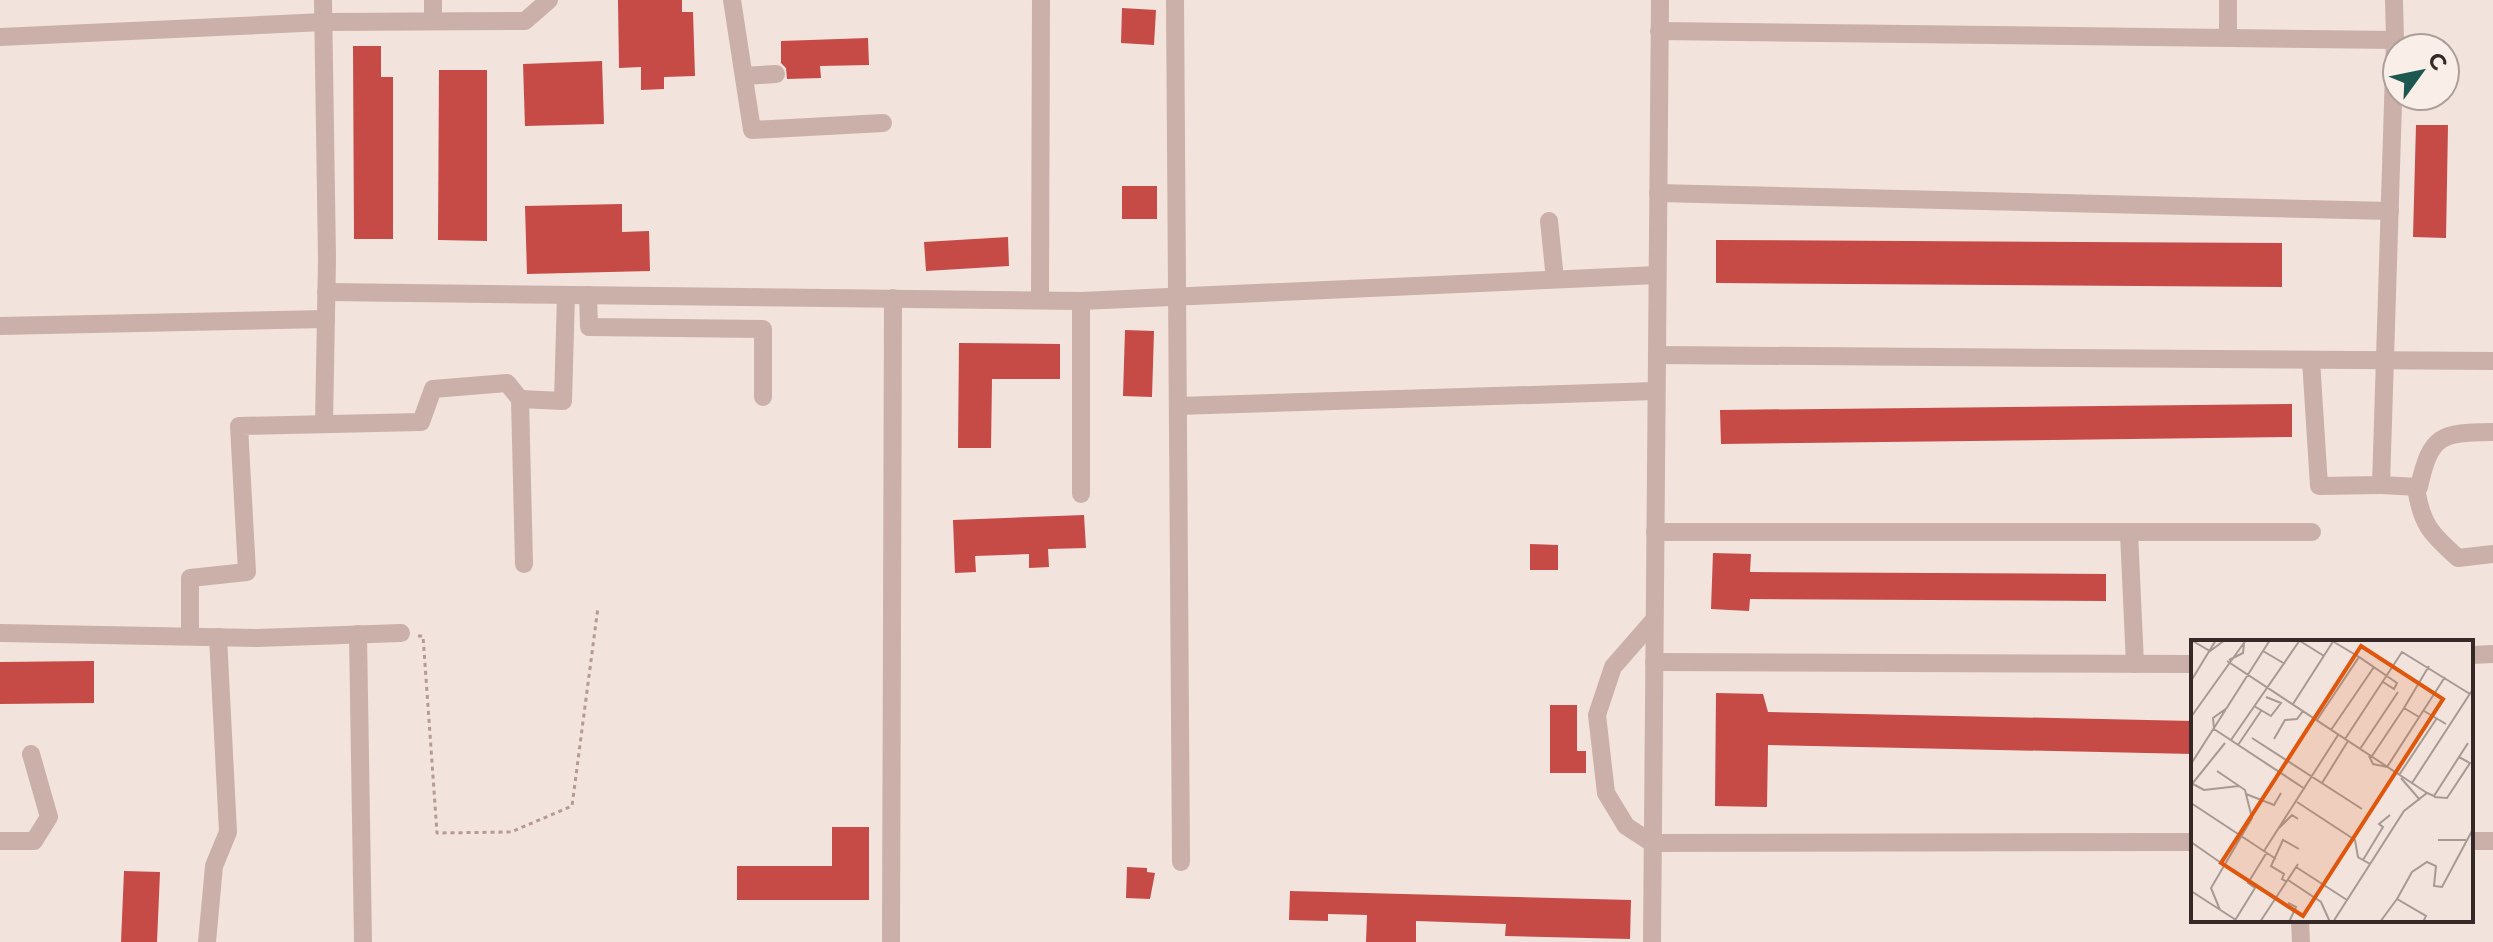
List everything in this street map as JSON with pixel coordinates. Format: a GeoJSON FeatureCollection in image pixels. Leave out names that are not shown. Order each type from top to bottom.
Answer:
{"type":"FeatureCollection","features":[{"type":"Feature","properties":{"kind":"street"},"geometry":{"type":"LineString","coordinates":[[323,0],[324,424]]}},
{"type":"Feature","properties":{"kind":"street"},"geometry":{"type":"LineString","coordinates":[[433,0],[433,21]]}},
{"type":"Feature","properties":{"kind":"street"},"geometry":{"type":"LineString","coordinates":[[0,37],[324,22],[525,21],[549,0]]}},
{"type":"Feature","properties":{"kind":"street"},"geometry":{"type":"LineString","coordinates":[[732,0],[752,130],[883,123]]}},
{"type":"Feature","properties":{"kind":"street"},"geometry":{"type":"LineString","coordinates":[[1040,300],[1041,0]]}},
{"type":"Feature","properties":{"kind":"street"},"geometry":{"type":"LineString","coordinates":[[1175,0],[1181,862]]}},
{"type":"Feature","properties":{"kind":"street"},"geometry":{"type":"LineString","coordinates":[[1652,942],[1660,0]]}},
{"type":"Feature","properties":{"kind":"street"},"geometry":{"type":"LineString","coordinates":[[2228,0],[2228,38]]}},
{"type":"Feature","properties":{"kind":"street"},"geometry":{"type":"LineString","coordinates":[[2394,0],[2395,32]]}},
{"type":"Feature","properties":{"kind":"street"},"geometry":{"type":"LineString","coordinates":[[1659,31],[2381,40]]}},
{"type":"Feature","properties":{"kind":"street"},"geometry":{"type":"LineString","coordinates":[[744,76],[776,74]]}},
{"type":"Feature","properties":{"kind":"street"},"geometry":{"type":"LineString","coordinates":[[2381,485],[2393,112]]}},
{"type":"Feature","properties":{"kind":"street"},"geometry":{"type":"LineString","coordinates":[[1658,193],[2390,211]]}},
{"type":"Feature","properties":{"kind":"street"},"geometry":{"type":"LineString","coordinates":[[1549,221],[1555,279]]}},
{"type":"Feature","properties":{"kind":"street"},"geometry":{"type":"LineString","coordinates":[[326,292],[1081,301],[1657,275]]}},
{"type":"Feature","properties":{"kind":"street"},"geometry":{"type":"LineString","coordinates":[[520,399],[563,401],[566,295]]}},
{"type":"Feature","properties":{"kind":"street"},"geometry":{"type":"LineString","coordinates":[[588,295],[589,327],[763,329],[763,397]]}},
{"type":"Feature","properties":{"kind":"street"},"geometry":{"type":"LineString","coordinates":[[891,942],[893,298]]}},
{"type":"Feature","properties":{"kind":"street"},"geometry":{"type":"LineString","coordinates":[[1081,301],[1081,494]]}},
{"type":"Feature","properties":{"kind":"street"},"geometry":{"type":"LineString","coordinates":[[0,326],[326,319]]}},
{"type":"Feature","properties":{"kind":"street"},"geometry":{"type":"LineString","coordinates":[[1657,355],[2493,361]]}},
{"type":"Feature","properties":{"kind":"street"},"geometry":{"type":"LineString","coordinates":[[2311,360],[2319,486],[2416,487]]}},
{"type":"Feature","properties":{"kind":"street"},"geometry":{"type":"LineString","coordinates":[[190,636],[190,578],[247,572],[239,426],[421,422],[433,389],[507,383],[520,399],[524,564]]}},
{"type":"Feature","properties":{"kind":"street"},"geometry":{"type":"LineString","coordinates":[[1178,406],[1656,391]]}},
{"type":"Feature","properties":{"kind":"street"},"geometry":{"type":"LineString","coordinates":[[2493,432],[2450,433],[2439,438],[2426,457],[2416,487],[2420,513],[2432,535],[2458,558],[2493,554]]}},
{"type":"Feature","properties":{"kind":"street"},"geometry":{"type":"LineString","coordinates":[[1655,532],[2312,532]]}},
{"type":"Feature","properties":{"kind":"street"},"geometry":{"type":"LineString","coordinates":[[2129,533],[2135,664]]}},
{"type":"Feature","properties":{"kind":"street"},"geometry":{"type":"LineString","coordinates":[[1654,620],[1613,667],[1597,715],[1606,793],[1626,826],[1652,843],[2191,842]]}},
{"type":"Feature","properties":{"kind":"street"},"geometry":{"type":"LineString","coordinates":[[0,633],[218,637],[401,633]]}},
{"type":"Feature","properties":{"kind":"street"},"geometry":{"type":"LineString","coordinates":[[358,634],[363,942]]}},
{"type":"Feature","properties":{"kind":"street"},"geometry":{"type":"LineString","coordinates":[[207,942],[214,866],[228,832],[218,637]]}},
{"type":"Feature","properties":{"kind":"street"},"geometry":{"type":"LineString","coordinates":[[2473,655],[2493,654]]}},
{"type":"Feature","properties":{"kind":"street"},"geometry":{"type":"LineString","coordinates":[[1654,662],[2191,664]]}},
{"type":"Feature","properties":{"kind":"street"},"geometry":{"type":"LineString","coordinates":[[0,841],[34,841],[49,817],[31,754]]}},
{"type":"Feature","properties":{"kind":"street"},"geometry":{"type":"LineString","coordinates":[[2300,922],[2301,942]]}},
{"type":"Feature","properties":{"kind":"path"},"geometry":{"type":"LineString","coordinates":[[401,633],[423,636],[437,833],[511,832],[572,806],[598,607]]}},
{"type":"Feature","properties":{"kind":"building"},"geometry":{"type":"Polygon","coordinates":[[[618,0],[682,0],[682,12],[693,12],[695,76],[664,77],[664,89],[641,90],[641,67],[619,68],[618,0]]]}},
{"type":"Feature","properties":{"kind":"building"},"geometry":{"type":"Polygon","coordinates":[[[1122,8],[1156,10],[1154,45],[1121,43],[1122,8]]]}},
{"type":"Feature","properties":{"kind":"building"},"geometry":{"type":"Polygon","coordinates":[[[868,38],[869,65],[820,66],[821,78],[787,79],[786,68],[781,63],[781,41],[868,38]]]}},
{"type":"Feature","properties":{"kind":"building"},"geometry":{"type":"Polygon","coordinates":[[[353,46],[381,46],[381,77],[393,77],[393,239],[354,239],[353,46]]]}},
{"type":"Feature","properties":{"kind":"building"},"geometry":{"type":"Polygon","coordinates":[[[602,61],[604,124],[525,126],[523,64],[602,61]]]}},
{"type":"Feature","properties":{"kind":"building"},"geometry":{"type":"Polygon","coordinates":[[[439,70],[487,70],[487,241],[438,240],[439,70]]]}},
{"type":"Feature","properties":{"kind":"building"},"geometry":{"type":"Polygon","coordinates":[[[2416,125],[2448,125],[2446,238],[2413,237],[2416,125]]]}},
{"type":"Feature","properties":{"kind":"building"},"geometry":{"type":"Polygon","coordinates":[[[1122,186],[1157,186],[1157,219],[1122,219],[1122,186]]]}},
{"type":"Feature","properties":{"kind":"building"},"geometry":{"type":"Polygon","coordinates":[[[622,204],[622,232],[649,231],[650,271],[527,274],[525,206],[622,204]]]}},
{"type":"Feature","properties":{"kind":"building"},"geometry":{"type":"Polygon","coordinates":[[[1008,237],[1009,266],[926,271],[924,242],[1008,237]]]}},
{"type":"Feature","properties":{"kind":"building"},"geometry":{"type":"Polygon","coordinates":[[[1716,240],[2282,243],[2282,287],[1716,283],[1716,240]]]}},
{"type":"Feature","properties":{"kind":"building"},"geometry":{"type":"Polygon","coordinates":[[[1125,330],[1154,331],[1152,397],[1123,396],[1125,330]]]}},
{"type":"Feature","properties":{"kind":"building"},"geometry":{"type":"Polygon","coordinates":[[[959,343],[1060,344],[1060,379],[992,379],[991,448],[958,448],[959,343]]]}},
{"type":"Feature","properties":{"kind":"building"},"geometry":{"type":"Polygon","coordinates":[[[2292,404],[2292,437],[1721,444],[1720,410],[2292,404]]]}},
{"type":"Feature","properties":{"kind":"building"},"geometry":{"type":"Polygon","coordinates":[[[1084,515],[1086,548],[1048,549],[1049,567],[1029,568],[1029,554],[975,556],[976,572],[955,573],[953,520],[1084,515]]]}},
{"type":"Feature","properties":{"kind":"building"},"geometry":{"type":"Polygon","coordinates":[[[1530,544],[1558,545],[1558,570],[1530,570],[1530,544]]]}},
{"type":"Feature","properties":{"kind":"building"},"geometry":{"type":"Polygon","coordinates":[[[1713,553],[1751,554],[1750,572],[2106,574],[2106,601],[1750,599],[1749,611],[1711,609],[1713,553]]]}},
{"type":"Feature","properties":{"kind":"building"},"geometry":{"type":"Polygon","coordinates":[[[94,661],[94,703],[0,704],[0,662],[94,661]]]}},
{"type":"Feature","properties":{"kind":"building"},"geometry":{"type":"Polygon","coordinates":[[[1716,693],[1763,694],[1768,712],[2191,721],[2191,754],[1768,745],[1767,807],[1715,806],[1716,693]]]}},
{"type":"Feature","properties":{"kind":"building"},"geometry":{"type":"Polygon","coordinates":[[[1550,705],[1577,705],[1577,751],[1586,751],[1586,773],[1550,773],[1550,705]]]}},
{"type":"Feature","properties":{"kind":"building"},"geometry":{"type":"Polygon","coordinates":[[[832,827],[869,827],[869,900],[737,900],[737,866],[832,866],[832,827]]]}},
{"type":"Feature","properties":{"kind":"building"},"geometry":{"type":"Polygon","coordinates":[[[1127,867],[1147,868],[1147,872],[1155,873],[1150,899],[1126,898],[1127,867]]]}},
{"type":"Feature","properties":{"kind":"building"},"geometry":{"type":"Polygon","coordinates":[[[124,871],[160,872],[157,942],[121,942],[124,871]]]}},
{"type":"Feature","properties":{"kind":"building"},"geometry":{"type":"Polygon","coordinates":[[[1290,891],[1631,900],[1630,939],[1505,936],[1506,924],[1416,921],[1416,942],[1366,942],[1367,915],[1328,914],[1328,921],[1289,920],[1290,891]]]}}]}
